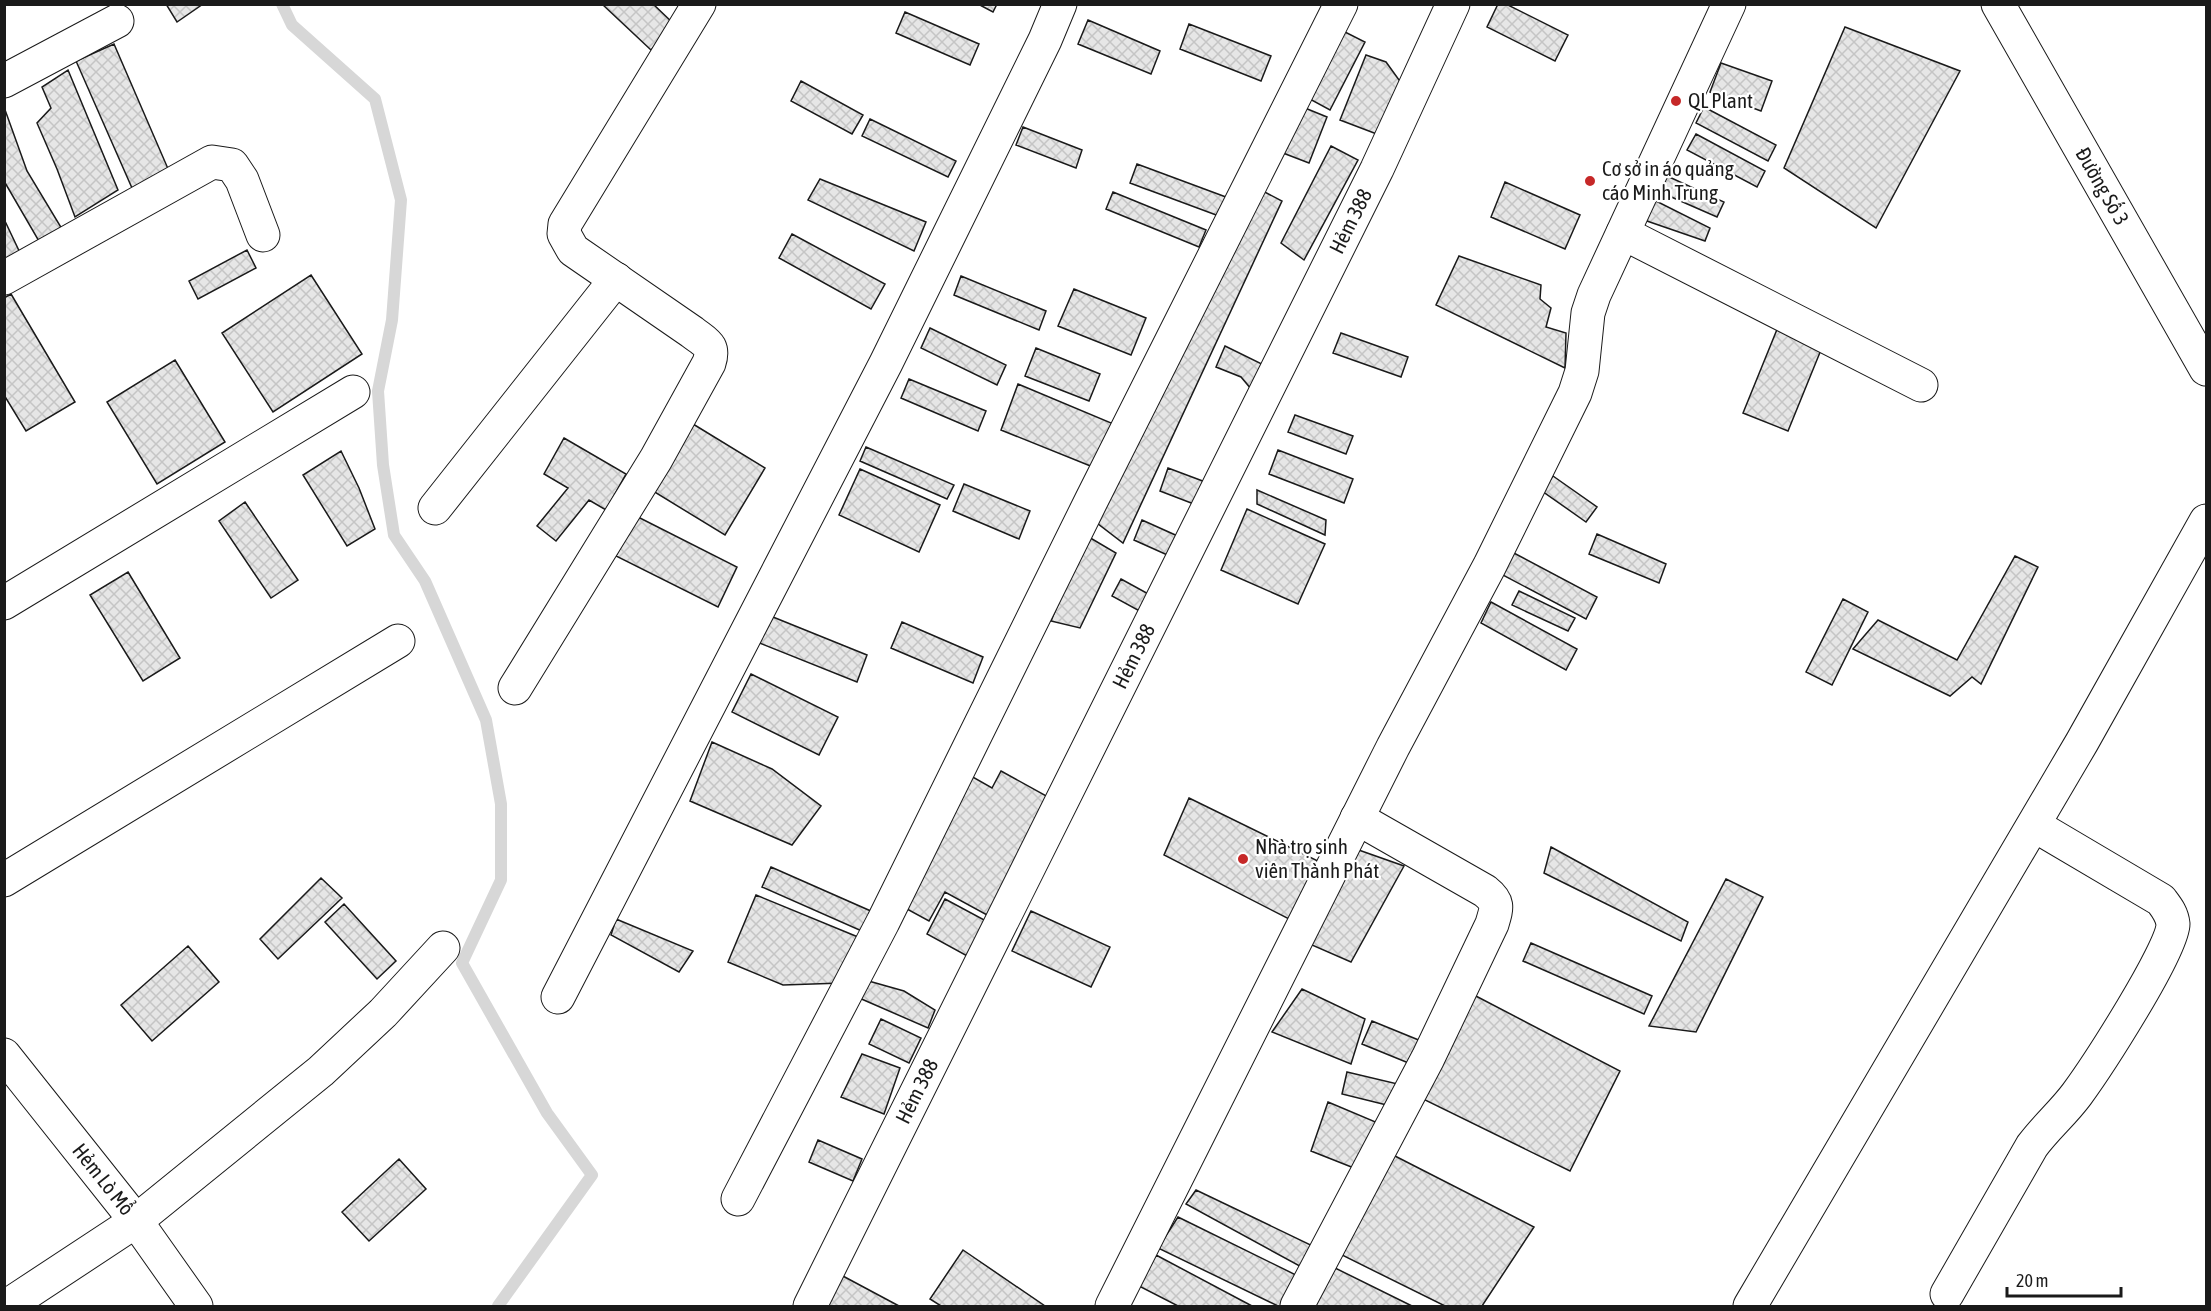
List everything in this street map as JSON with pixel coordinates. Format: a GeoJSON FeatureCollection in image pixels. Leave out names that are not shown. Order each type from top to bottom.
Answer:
{"type":"FeatureCollection","features":[{"type":"Feature","properties":{"kind":"street"},"geometry":{"type":"LineString","coordinates":[[515,688],[656,459],[713,353],[711,347],[692,332],[573,250],[564,234],[565,224],[699,4]]}},
{"type":"Feature","properties":{"kind":"street"},"geometry":{"type":"LineString","coordinates":[[558,997],[886,363],[1045,40],[1060,4]]}},
{"type":"Feature","properties":{"kind":"street"},"geometry":{"type":"LineString","coordinates":[[738,1199],[883,922],[1091,501],[1341,4]]}},
{"type":"Feature","properties":{"kind":"street","name":"Hẻm 388"},"geometry":{"type":"LineString","coordinates":[[810,1306],[1377,170],[1453,4]]}},
{"type":"Feature","properties":{"kind":"street"},"geometry":{"type":"LineString","coordinates":[[1112,1306],[1357,818],[1490,565],[1575,393],[1582,371],[1588,313],[1594,294],[1730,4]]}},
{"type":"Feature","properties":{"kind":"street","name":"Đường Số 3"},"geometry":{"type":"LineString","coordinates":[[1998,4],[2203,355]]}},
{"type":"Feature","properties":{"kind":"street"},"geometry":{"type":"LineString","coordinates":[[4,81],[117,21]]}},
{"type":"Feature","properties":{"kind":"street"},"geometry":{"type":"LineString","coordinates":[[4,278],[212,162],[232,165],[242,180],[263,235]]}},
{"type":"Feature","properties":{"kind":"street"},"geometry":{"type":"LineString","coordinates":[[1623,233],[1921,385]]}},
{"type":"Feature","properties":{"kind":"street"},"geometry":{"type":"LineString","coordinates":[[435,508],[616,279]]}},
{"type":"Feature","properties":{"kind":"street"},"geometry":{"type":"LineString","coordinates":[[4,603],[353,392]]}},
{"type":"Feature","properties":{"kind":"street"},"geometry":{"type":"LineString","coordinates":[[1750,1306],[2034,825],[2206,520]]}},
{"type":"Feature","properties":{"kind":"street"},"geometry":{"type":"LineString","coordinates":[[4,880],[398,641]]}},
{"type":"Feature","properties":{"kind":"street"},"geometry":{"type":"LineString","coordinates":[[1297,1306],[1428,1058],[1497,909],[1494,898],[1485,891],[1357,818]]}},
{"type":"Feature","properties":{"kind":"street"},"geometry":{"type":"LineString","coordinates":[[1947,1293],[2032,1146],[2045,1128],[2075,1096],[2097,1066],[2171,936],[2172,915],[2161,900],[2034,825]]}},
{"type":"Feature","properties":{"kind":"street"},"geometry":{"type":"LineString","coordinates":[[7,1306],[136,1221],[321,1071],[383,1013],[444,948]]}},
{"type":"Feature","properties":{"kind":"street","name":"Hẻm Lò Mổ"},"geometry":{"type":"LineString","coordinates":[[6,1061],[136,1221],[196,1306]]}},
{"type":"Feature","properties":{"kind":"building"},"geometry":{"type":"Polygon","coordinates":[[[166,4],[203,4],[177,22],[166,4]]]}},
{"type":"Feature","properties":{"kind":"building"},"geometry":{"type":"Polygon","coordinates":[[[602,4],[653,4],[675,25],[651,50],[602,4]]]}},
{"type":"Feature","properties":{"kind":"building"},"geometry":{"type":"Polygon","coordinates":[[[978,4],[997,4],[993,12],[978,4]]]}},
{"type":"Feature","properties":{"kind":"building"},"geometry":{"type":"Polygon","coordinates":[[[1498,4],[1506,4],[1568,35],[1555,61],[1487,27],[1498,4]]]}},
{"type":"Feature","properties":{"kind":"building"},"geometry":{"type":"Polygon","coordinates":[[[905,12],[979,44],[970,65],[896,33],[905,12]]]}},
{"type":"Feature","properties":{"kind":"building"},"geometry":{"type":"Polygon","coordinates":[[[1088,20],[1160,51],[1151,74],[1078,44],[1088,20]]]}},
{"type":"Feature","properties":{"kind":"building"},"geometry":{"type":"Polygon","coordinates":[[[1189,24],[1271,56],[1261,81],[1180,49],[1189,24]]]}},
{"type":"Feature","properties":{"kind":"building"},"geometry":{"type":"Polygon","coordinates":[[[1845,27],[1960,71],[1876,228],[1784,168],[1845,27]]]}},
{"type":"Feature","properties":{"kind":"building"},"geometry":{"type":"Polygon","coordinates":[[[1341,30],[1365,42],[1330,110],[1306,97],[1341,30]]]}},
{"type":"Feature","properties":{"kind":"building"},"geometry":{"type":"Polygon","coordinates":[[[114,44],[169,171],[132,188],[76,61],[114,44]]]}},
{"type":"Feature","properties":{"kind":"building"},"geometry":{"type":"Polygon","coordinates":[[[1366,55],[1386,62],[1402,84],[1382,136],[1340,120],[1366,55]]]}},
{"type":"Feature","properties":{"kind":"building"},"geometry":{"type":"Polygon","coordinates":[[[1721,63],[1772,81],[1761,111],[1710,92],[1721,63]]]}},
{"type":"Feature","properties":{"kind":"building"},"geometry":{"type":"Polygon","coordinates":[[[68,70],[118,190],[75,217],[37,123],[51,108],[42,87],[68,70]]]}},
{"type":"Feature","properties":{"kind":"building"},"geometry":{"type":"Polygon","coordinates":[[[801,81],[863,115],[852,134],[791,101],[801,81]]]}},
{"type":"Feature","properties":{"kind":"building"},"geometry":{"type":"Polygon","coordinates":[[[1300,106],[1327,117],[1309,163],[1283,153],[1300,106]]]}},
{"type":"Feature","properties":{"kind":"building"},"geometry":{"type":"Polygon","coordinates":[[[4,107],[27,171],[62,229],[40,243],[4,181],[4,107]]]}},
{"type":"Feature","properties":{"kind":"building"},"geometry":{"type":"Polygon","coordinates":[[[1704,107],[1776,145],[1768,161],[1696,123],[1704,107]]]}},
{"type":"Feature","properties":{"kind":"building"},"geometry":{"type":"Polygon","coordinates":[[[870,119],[956,161],[948,177],[862,136],[870,119]]]}},
{"type":"Feature","properties":{"kind":"building"},"geometry":{"type":"Polygon","coordinates":[[[1023,127],[1082,150],[1076,168],[1016,145],[1023,127]]]}},
{"type":"Feature","properties":{"kind":"building"},"geometry":{"type":"Polygon","coordinates":[[[1696,134],[1765,171],[1757,187],[1687,150],[1696,134]]]}},
{"type":"Feature","properties":{"kind":"building"},"geometry":{"type":"Polygon","coordinates":[[[1331,146],[1358,160],[1304,260],[1281,243],[1331,146]]]}},
{"type":"Feature","properties":{"kind":"building"},"geometry":{"type":"Polygon","coordinates":[[[1137,164],[1234,200],[1227,219],[1130,183],[1137,164]]]}},
{"type":"Feature","properties":{"kind":"building"},"geometry":{"type":"Polygon","coordinates":[[[1667,176],[1724,202],[1717,217],[1660,192],[1667,176]]]}},
{"type":"Feature","properties":{"kind":"building"},"geometry":{"type":"Polygon","coordinates":[[[820,179],[926,222],[914,251],[808,200],[820,179]]]}},
{"type":"Feature","properties":{"kind":"building"},"geometry":{"type":"Polygon","coordinates":[[[1505,182],[1580,215],[1565,249],[1491,217],[1505,182]]]}},
{"type":"Feature","properties":{"kind":"building"},"geometry":{"type":"Polygon","coordinates":[[[1259,189],[1282,201],[1123,543],[1093,520],[1259,189]]]}},
{"type":"Feature","properties":{"kind":"building"},"geometry":{"type":"Polygon","coordinates":[[[1113,192],[1206,230],[1199,247],[1106,209],[1113,192]]]}},
{"type":"Feature","properties":{"kind":"building"},"geometry":{"type":"Polygon","coordinates":[[[1652,199],[1710,228],[1705,241],[1644,220],[1652,199]]]}},
{"type":"Feature","properties":{"kind":"building"},"geometry":{"type":"Polygon","coordinates":[[[4,219],[22,257],[4,265],[4,219]]]}},
{"type":"Feature","properties":{"kind":"building"},"geometry":{"type":"Polygon","coordinates":[[[792,234],[885,284],[871,309],[779,258],[792,234]]]}},
{"type":"Feature","properties":{"kind":"building"},"geometry":{"type":"Polygon","coordinates":[[[247,250],[256,268],[198,299],[189,281],[247,250]]]}},
{"type":"Feature","properties":{"kind":"building"},"geometry":{"type":"Polygon","coordinates":[[[1459,256],[1541,285],[1540,299],[1551,308],[1546,327],[1566,333],[1565,368],[1436,305],[1459,256]]]}},
{"type":"Feature","properties":{"kind":"building"},"geometry":{"type":"Polygon","coordinates":[[[311,275],[362,354],[273,412],[222,333],[311,275]]]}},
{"type":"Feature","properties":{"kind":"building"},"geometry":{"type":"Polygon","coordinates":[[[961,276],[1046,311],[1039,330],[954,295],[961,276]]]}},
{"type":"Feature","properties":{"kind":"building"},"geometry":{"type":"Polygon","coordinates":[[[1074,289],[1146,318],[1131,355],[1058,326],[1074,289]]]}},
{"type":"Feature","properties":{"kind":"building"},"geometry":{"type":"Polygon","coordinates":[[[11,294],[75,402],[26,431],[4,395],[4,298],[11,294]]]}},
{"type":"Feature","properties":{"kind":"building"},"geometry":{"type":"Polygon","coordinates":[[[1778,327],[1823,345],[1788,431],[1743,413],[1778,327]]]}},
{"type":"Feature","properties":{"kind":"building"},"geometry":{"type":"Polygon","coordinates":[[[930,328],[1006,365],[997,385],[921,348],[930,328]]]}},
{"type":"Feature","properties":{"kind":"building"},"geometry":{"type":"Polygon","coordinates":[[[1341,333],[1408,357],[1401,377],[1333,353],[1341,333]]]}},
{"type":"Feature","properties":{"kind":"building"},"geometry":{"type":"Polygon","coordinates":[[[1225,346],[1270,368],[1257,396],[1241,377],[1216,367],[1225,346]]]}},
{"type":"Feature","properties":{"kind":"building"},"geometry":{"type":"Polygon","coordinates":[[[1036,348],[1100,374],[1089,401],[1025,376],[1036,348]]]}},
{"type":"Feature","properties":{"kind":"building"},"geometry":{"type":"Polygon","coordinates":[[[175,360],[225,442],[157,484],[107,402],[175,360]]]}},
{"type":"Feature","properties":{"kind":"building"},"geometry":{"type":"Polygon","coordinates":[[[909,379],[986,411],[978,431],[901,398],[909,379]]]}},
{"type":"Feature","properties":{"kind":"building"},"geometry":{"type":"Polygon","coordinates":[[[1018,384],[1116,425],[1093,467],[1001,430],[1018,384]]]}},
{"type":"Feature","properties":{"kind":"building"},"geometry":{"type":"Polygon","coordinates":[[[1295,415],[1353,436],[1346,454],[1288,432],[1295,415]]]}},
{"type":"Feature","properties":{"kind":"building"},"geometry":{"type":"Polygon","coordinates":[[[693,424],[765,468],[725,535],[653,491],[693,424]]]}},
{"type":"Feature","properties":{"kind":"building"},"geometry":{"type":"Polygon","coordinates":[[[564,438],[626,474],[606,510],[589,500],[556,541],[537,526],[568,488],[544,474],[564,438]]]}},
{"type":"Feature","properties":{"kind":"building"},"geometry":{"type":"Polygon","coordinates":[[[866,447],[954,485],[947,499],[860,461],[866,447]]]}},
{"type":"Feature","properties":{"kind":"building"},"geometry":{"type":"Polygon","coordinates":[[[1278,450],[1353,479],[1344,503],[1269,474],[1278,450]]]}},
{"type":"Feature","properties":{"kind":"building"},"geometry":{"type":"Polygon","coordinates":[[[341,451],[375,529],[347,546],[303,475],[341,451]]]}},
{"type":"Feature","properties":{"kind":"building"},"geometry":{"type":"Polygon","coordinates":[[[1168,468],[1208,483],[1199,506],[1160,491],[1168,468]]]}},
{"type":"Feature","properties":{"kind":"building"},"geometry":{"type":"Polygon","coordinates":[[[860,469],[940,505],[919,552],[839,515],[860,469]]]}},
{"type":"Feature","properties":{"kind":"building"},"geometry":{"type":"Polygon","coordinates":[[[1553,476],[1597,507],[1586,522],[1542,491],[1553,476]]]}},
{"type":"Feature","properties":{"kind":"building"},"geometry":{"type":"Polygon","coordinates":[[[964,484],[1030,511],[1019,539],[953,511],[964,484]]]}},
{"type":"Feature","properties":{"kind":"building"},"geometry":{"type":"Polygon","coordinates":[[[1257,490],[1326,520],[1325,535],[1257,504],[1257,490]]]}},
{"type":"Feature","properties":{"kind":"building"},"geometry":{"type":"Polygon","coordinates":[[[245,502],[298,580],[271,598],[219,521],[245,502]]]}},
{"type":"Feature","properties":{"kind":"building"},"geometry":{"type":"Polygon","coordinates":[[[1247,509],[1325,544],[1298,604],[1221,570],[1247,509]]]}},
{"type":"Feature","properties":{"kind":"building"},"geometry":{"type":"Polygon","coordinates":[[[636,516],[737,567],[718,607],[616,556],[636,516]]]}},
{"type":"Feature","properties":{"kind":"building"},"geometry":{"type":"Polygon","coordinates":[[[1142,520],[1182,538],[1174,558],[1134,540],[1142,520]]]}},
{"type":"Feature","properties":{"kind":"building"},"geometry":{"type":"Polygon","coordinates":[[[1597,534],[1666,564],[1659,583],[1589,554],[1597,534]]]}},
{"type":"Feature","properties":{"kind":"building"},"geometry":{"type":"Polygon","coordinates":[[[1087,536],[1116,553],[1080,628],[1051,621],[1087,536]]]}},
{"type":"Feature","properties":{"kind":"building"},"geometry":{"type":"Polygon","coordinates":[[[1510,551],[1597,597],[1586,619],[1499,573],[1510,551]]]}},
{"type":"Feature","properties":{"kind":"building"},"geometry":{"type":"Polygon","coordinates":[[[2015,556],[2038,567],[1981,684],[1972,677],[1950,696],[1853,649],[1878,620],[1957,660],[2015,556]]]}},
{"type":"Feature","properties":{"kind":"building"},"geometry":{"type":"Polygon","coordinates":[[[128,572],[180,658],[143,681],[90,595],[128,572]]]}},
{"type":"Feature","properties":{"kind":"building"},"geometry":{"type":"Polygon","coordinates":[[[1121,579],[1154,597],[1145,614],[1112,596],[1121,579]]]}},
{"type":"Feature","properties":{"kind":"building"},"geometry":{"type":"Polygon","coordinates":[[[1519,591],[1575,618],[1568,631],[1512,605],[1519,591]]]}},
{"type":"Feature","properties":{"kind":"building"},"geometry":{"type":"Polygon","coordinates":[[[1843,599],[1868,612],[1832,685],[1806,672],[1843,599]]]}},
{"type":"Feature","properties":{"kind":"building"},"geometry":{"type":"Polygon","coordinates":[[[1491,602],[1577,649],[1566,670],[1481,623],[1491,602]]]}},
{"type":"Feature","properties":{"kind":"building"},"geometry":{"type":"Polygon","coordinates":[[[768,615],[867,655],[857,682],[757,642],[768,615]]]}},
{"type":"Feature","properties":{"kind":"building"},"geometry":{"type":"Polygon","coordinates":[[[902,622],[983,657],[973,683],[891,648],[902,622]]]}},
{"type":"Feature","properties":{"kind":"building"},"geometry":{"type":"Polygon","coordinates":[[[751,674],[838,717],[819,755],[732,712],[751,674]]]}},
{"type":"Feature","properties":{"kind":"building"},"geometry":{"type":"Polygon","coordinates":[[[712,742],[772,769],[821,806],[792,845],[690,801],[712,742]]]}},
{"type":"Feature","properties":{"kind":"building"},"geometry":{"type":"Polygon","coordinates":[[[1001,771],[1050,798],[987,915],[945,892],[929,921],[894,902],[964,772],[992,788],[1001,771]]]}},
{"type":"Feature","properties":{"kind":"building","name":"Nhà trọ sinh viên Thành Phát"},"geometry":{"type":"Polygon","coordinates":[[[1189,798],[1322,863],[1293,921],[1164,855],[1189,798]]]}},
{"type":"Feature","properties":{"kind":"building"},"geometry":{"type":"Polygon","coordinates":[[[1551,847],[1688,922],[1681,941],[1544,873],[1551,847]]]}},
{"type":"Feature","properties":{"kind":"building"},"geometry":{"type":"Polygon","coordinates":[[[1353,848],[1404,866],[1351,962],[1305,942],[1353,848]]]}},
{"type":"Feature","properties":{"kind":"building"},"geometry":{"type":"Polygon","coordinates":[[[771,867],[873,912],[864,932],[762,887],[771,867]]]}},
{"type":"Feature","properties":{"kind":"building"},"geometry":{"type":"Polygon","coordinates":[[[321,878],[342,898],[278,959],[260,939],[321,878]]]}},
{"type":"Feature","properties":{"kind":"building"},"geometry":{"type":"Polygon","coordinates":[[[1726,879],[1763,897],[1696,1032],[1649,1026],[1726,879]]]}},
{"type":"Feature","properties":{"kind":"building"},"geometry":{"type":"Polygon","coordinates":[[[756,895],[858,937],[842,983],[783,985],[728,962],[756,895]]]}},
{"type":"Feature","properties":{"kind":"building"},"geometry":{"type":"Polygon","coordinates":[[[945,899],[988,922],[969,957],[927,934],[945,899]]]}},
{"type":"Feature","properties":{"kind":"building"},"geometry":{"type":"Polygon","coordinates":[[[344,904],[396,961],[377,979],[325,922],[344,904]]]}},
{"type":"Feature","properties":{"kind":"building"},"geometry":{"type":"Polygon","coordinates":[[[1031,911],[1110,947],[1091,987],[1012,951],[1031,911]]]}},
{"type":"Feature","properties":{"kind":"building"},"geometry":{"type":"Polygon","coordinates":[[[616,919],[693,951],[679,972],[611,935],[616,919]]]}},
{"type":"Feature","properties":{"kind":"building"},"geometry":{"type":"Polygon","coordinates":[[[1531,943],[1652,996],[1644,1014],[1523,961],[1531,943]]]}},
{"type":"Feature","properties":{"kind":"building"},"geometry":{"type":"Polygon","coordinates":[[[188,946],[219,982],[152,1041],[121,1005],[188,946]]]}},
{"type":"Feature","properties":{"kind":"building"},"geometry":{"type":"Polygon","coordinates":[[[865,980],[904,991],[935,1010],[928,1028],[857,997],[865,980]]]}},
{"type":"Feature","properties":{"kind":"building"},"geometry":{"type":"Polygon","coordinates":[[[1302,989],[1365,1019],[1351,1064],[1272,1032],[1302,989]]]}},
{"type":"Feature","properties":{"kind":"building"},"geometry":{"type":"Polygon","coordinates":[[[1472,994],[1620,1071],[1570,1171],[1423,1099],[1472,994]]]}},
{"type":"Feature","properties":{"kind":"building"},"geometry":{"type":"Polygon","coordinates":[[[881,1019],[921,1038],[909,1063],[869,1044],[881,1019]]]}},
{"type":"Feature","properties":{"kind":"building"},"geometry":{"type":"Polygon","coordinates":[[[1372,1021],[1421,1041],[1411,1064],[1362,1044],[1372,1021]]]}},
{"type":"Feature","properties":{"kind":"building"},"geometry":{"type":"Polygon","coordinates":[[[862,1054],[900,1068],[884,1114],[841,1097],[862,1054]]]}},
{"type":"Feature","properties":{"kind":"building"},"geometry":{"type":"Polygon","coordinates":[[[1347,1072],[1402,1085],[1399,1108],[1342,1094],[1347,1072]]]}},
{"type":"Feature","properties":{"kind":"building"},"geometry":{"type":"Polygon","coordinates":[[[1328,1102],[1378,1123],[1354,1168],[1311,1151],[1328,1102]]]}},
{"type":"Feature","properties":{"kind":"building"},"geometry":{"type":"Polygon","coordinates":[[[818,1140],[862,1159],[853,1181],[809,1162],[818,1140]]]}},
{"type":"Feature","properties":{"kind":"building"},"geometry":{"type":"Polygon","coordinates":[[[1393,1155],[1534,1227],[1482,1306],[1445,1306],[1342,1255],[1393,1155]]]}},
{"type":"Feature","properties":{"kind":"building"},"geometry":{"type":"Polygon","coordinates":[[[399,1159],[426,1189],[369,1241],[342,1212],[399,1159]]]}},
{"type":"Feature","properties":{"kind":"building"},"geometry":{"type":"Polygon","coordinates":[[[1196,1190],[1319,1249],[1307,1270],[1186,1204],[1196,1190]]]}},
{"type":"Feature","properties":{"kind":"building"},"geometry":{"type":"Polygon","coordinates":[[[1178,1217],[1300,1277],[1289,1306],[1278,1306],[1158,1248],[1178,1217]]]}},
{"type":"Feature","properties":{"kind":"building"},"geometry":{"type":"Polygon","coordinates":[[[963,1250],[1045,1306],[941,1306],[930,1299],[963,1250]]]}},
{"type":"Feature","properties":{"kind":"building"},"geometry":{"type":"Polygon","coordinates":[[[1156,1255],[1252,1306],[1178,1306],[1137,1285],[1156,1255]]]}},
{"type":"Feature","properties":{"kind":"building"},"geometry":{"type":"Polygon","coordinates":[[[1327,1264],[1412,1306],[1309,1306],[1327,1264]]]}},
{"type":"Feature","properties":{"kind":"building"},"geometry":{"type":"Polygon","coordinates":[[[841,1275],[899,1306],[824,1306],[841,1275]]]}},
{"type":"Feature","properties":{"kind":"waterway"},"geometry":{"type":"LineString","coordinates":[[282,4],[292,25],[375,99],[401,200],[392,320],[378,391],[383,465],[394,535],[425,581],[486,720],[501,804],[501,880],[462,963],[547,1113],[592,1175],[498,1306]]}},
{"type":"Feature","properties":{"kind":"place","name":"QL Plant"},"geometry":{"type":"Point","coordinates":[1676,101]}},
{"type":"Feature","properties":{"kind":"place","name":"Cơ sở in áo quảng cáo Minh Trung"},"geometry":{"type":"Point","coordinates":[1590,181]}},
{"type":"Feature","properties":{"kind":"place","name":"Nhà trọ sinh viên Thành Phát"},"geometry":{"type":"Point","coordinates":[1243,859]}}]}
